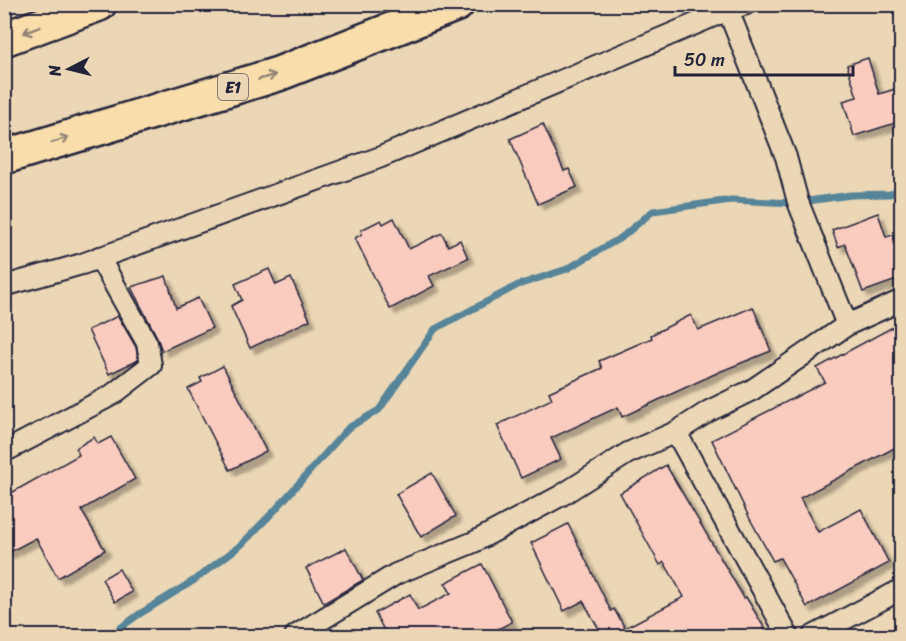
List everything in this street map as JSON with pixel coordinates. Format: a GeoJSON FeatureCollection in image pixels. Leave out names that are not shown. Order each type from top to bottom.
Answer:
{"type":"FeatureCollection","features":[{"type":"Feature","properties":{"kind":"highway"},"geometry":{"type":"LineString","coordinates":[[4,39],[99,4]]}},
{"type":"Feature","properties":{"kind":"highway","name":"E1"},"geometry":{"type":"LineString","coordinates":[[4,156],[278,74],[457,4]]}},
{"type":"Feature","properties":{"kind":"street"},"geometry":{"type":"LineString","coordinates":[[4,286],[82,264],[381,157],[737,7],[798,201],[847,325]]}},
{"type":"Feature","properties":{"kind":"street"},"geometry":{"type":"LineString","coordinates":[[4,452],[112,395],[151,365],[147,343],[99,257]]}},
{"type":"Feature","properties":{"kind":"street"},"geometry":{"type":"LineString","coordinates":[[295,636],[396,574],[474,542],[562,495],[628,453],[676,432],[710,411],[752,390],[847,325],[902,300]]}},
{"type":"Feature","properties":{"kind":"street"},"geometry":{"type":"LineString","coordinates":[[676,432],[788,636]]}},
{"type":"Feature","properties":{"kind":"street"},"geometry":{"type":"LineString","coordinates":[[813,636],[902,589]]}},
{"type":"Feature","properties":{"kind":"building"},"geometry":{"type":"Polygon","coordinates":[[[868,58],[879,94],[895,89],[902,109],[902,121],[854,136],[843,101],[857,97],[847,65],[868,58]]]}},
{"type":"Feature","properties":{"kind":"building"},"geometry":{"type":"Polygon","coordinates":[[[543,124],[564,171],[569,169],[577,187],[538,204],[510,139],[543,124]]]}},
{"type":"Feature","properties":{"kind":"building"},"geometry":{"type":"Polygon","coordinates":[[[878,213],[886,237],[902,232],[902,278],[863,292],[845,244],[838,247],[832,230],[878,213]]]}},
{"type":"Feature","properties":{"kind":"building"},"geometry":{"type":"Polygon","coordinates":[[[394,218],[409,249],[442,233],[448,246],[460,240],[468,258],[429,276],[434,286],[390,309],[355,238],[362,234],[361,230],[381,220],[383,224],[394,218]]]}},
{"type":"Feature","properties":{"kind":"building"},"geometry":{"type":"Polygon","coordinates":[[[269,269],[276,285],[291,278],[310,320],[250,348],[231,306],[242,300],[235,284],[269,269]]]}},
{"type":"Feature","properties":{"kind":"building"},"geometry":{"type":"Polygon","coordinates":[[[166,276],[176,308],[198,298],[212,328],[162,351],[131,287],[166,276]]]}},
{"type":"Feature","properties":{"kind":"building"},"geometry":{"type":"Polygon","coordinates":[[[753,307],[771,351],[719,372],[622,417],[618,407],[551,438],[561,459],[521,478],[497,425],[552,399],[549,392],[602,368],[599,361],[652,338],[651,335],[691,315],[698,330],[753,307]]]}},
{"type":"Feature","properties":{"kind":"building"},"geometry":{"type":"Polygon","coordinates":[[[118,316],[136,347],[138,360],[109,374],[88,330],[118,316]]]}},
{"type":"Feature","properties":{"kind":"building"},"geometry":{"type":"Polygon","coordinates":[[[902,322],[902,444],[800,498],[818,532],[861,509],[889,563],[807,607],[780,558],[773,561],[712,440],[825,382],[817,368],[902,322]]]}},
{"type":"Feature","properties":{"kind":"building"},"geometry":{"type":"Polygon","coordinates":[[[223,366],[266,451],[230,470],[188,389],[202,382],[200,378],[223,366]]]}},
{"type":"Feature","properties":{"kind":"building"},"geometry":{"type":"Polygon","coordinates":[[[94,437],[98,444],[111,437],[135,479],[81,510],[105,550],[58,578],[36,538],[4,555],[4,497],[79,455],[76,448],[94,437]]]}},
{"type":"Feature","properties":{"kind":"building"},"geometry":{"type":"Polygon","coordinates":[[[666,465],[744,598],[746,597],[765,629],[752,636],[603,636],[583,601],[564,611],[531,543],[568,524],[611,611],[614,609],[625,628],[684,597],[664,562],[660,565],[620,493],[666,465]]]}},
{"type":"Feature","properties":{"kind":"building"},"geometry":{"type":"Polygon","coordinates":[[[432,473],[456,516],[421,537],[396,494],[432,473]]]}},
{"type":"Feature","properties":{"kind":"building"},"geometry":{"type":"Polygon","coordinates":[[[346,548],[363,580],[324,603],[306,568],[346,548]]]}},
{"type":"Feature","properties":{"kind":"building"},"geometry":{"type":"Polygon","coordinates":[[[482,564],[512,622],[484,636],[387,636],[375,613],[410,594],[418,610],[451,593],[445,583],[482,564]]]}},
{"type":"Feature","properties":{"kind":"building"},"geometry":{"type":"Polygon","coordinates":[[[119,569],[132,592],[115,602],[102,579],[119,569]]]}},
{"type":"Feature","properties":{"kind":"waterway"},"geometry":{"type":"LineString","coordinates":[[109,636],[193,581],[241,545],[348,428],[379,410],[435,329],[518,285],[567,269],[622,237],[653,211],[731,200],[793,203],[851,195],[890,194],[902,190]]}}]}
